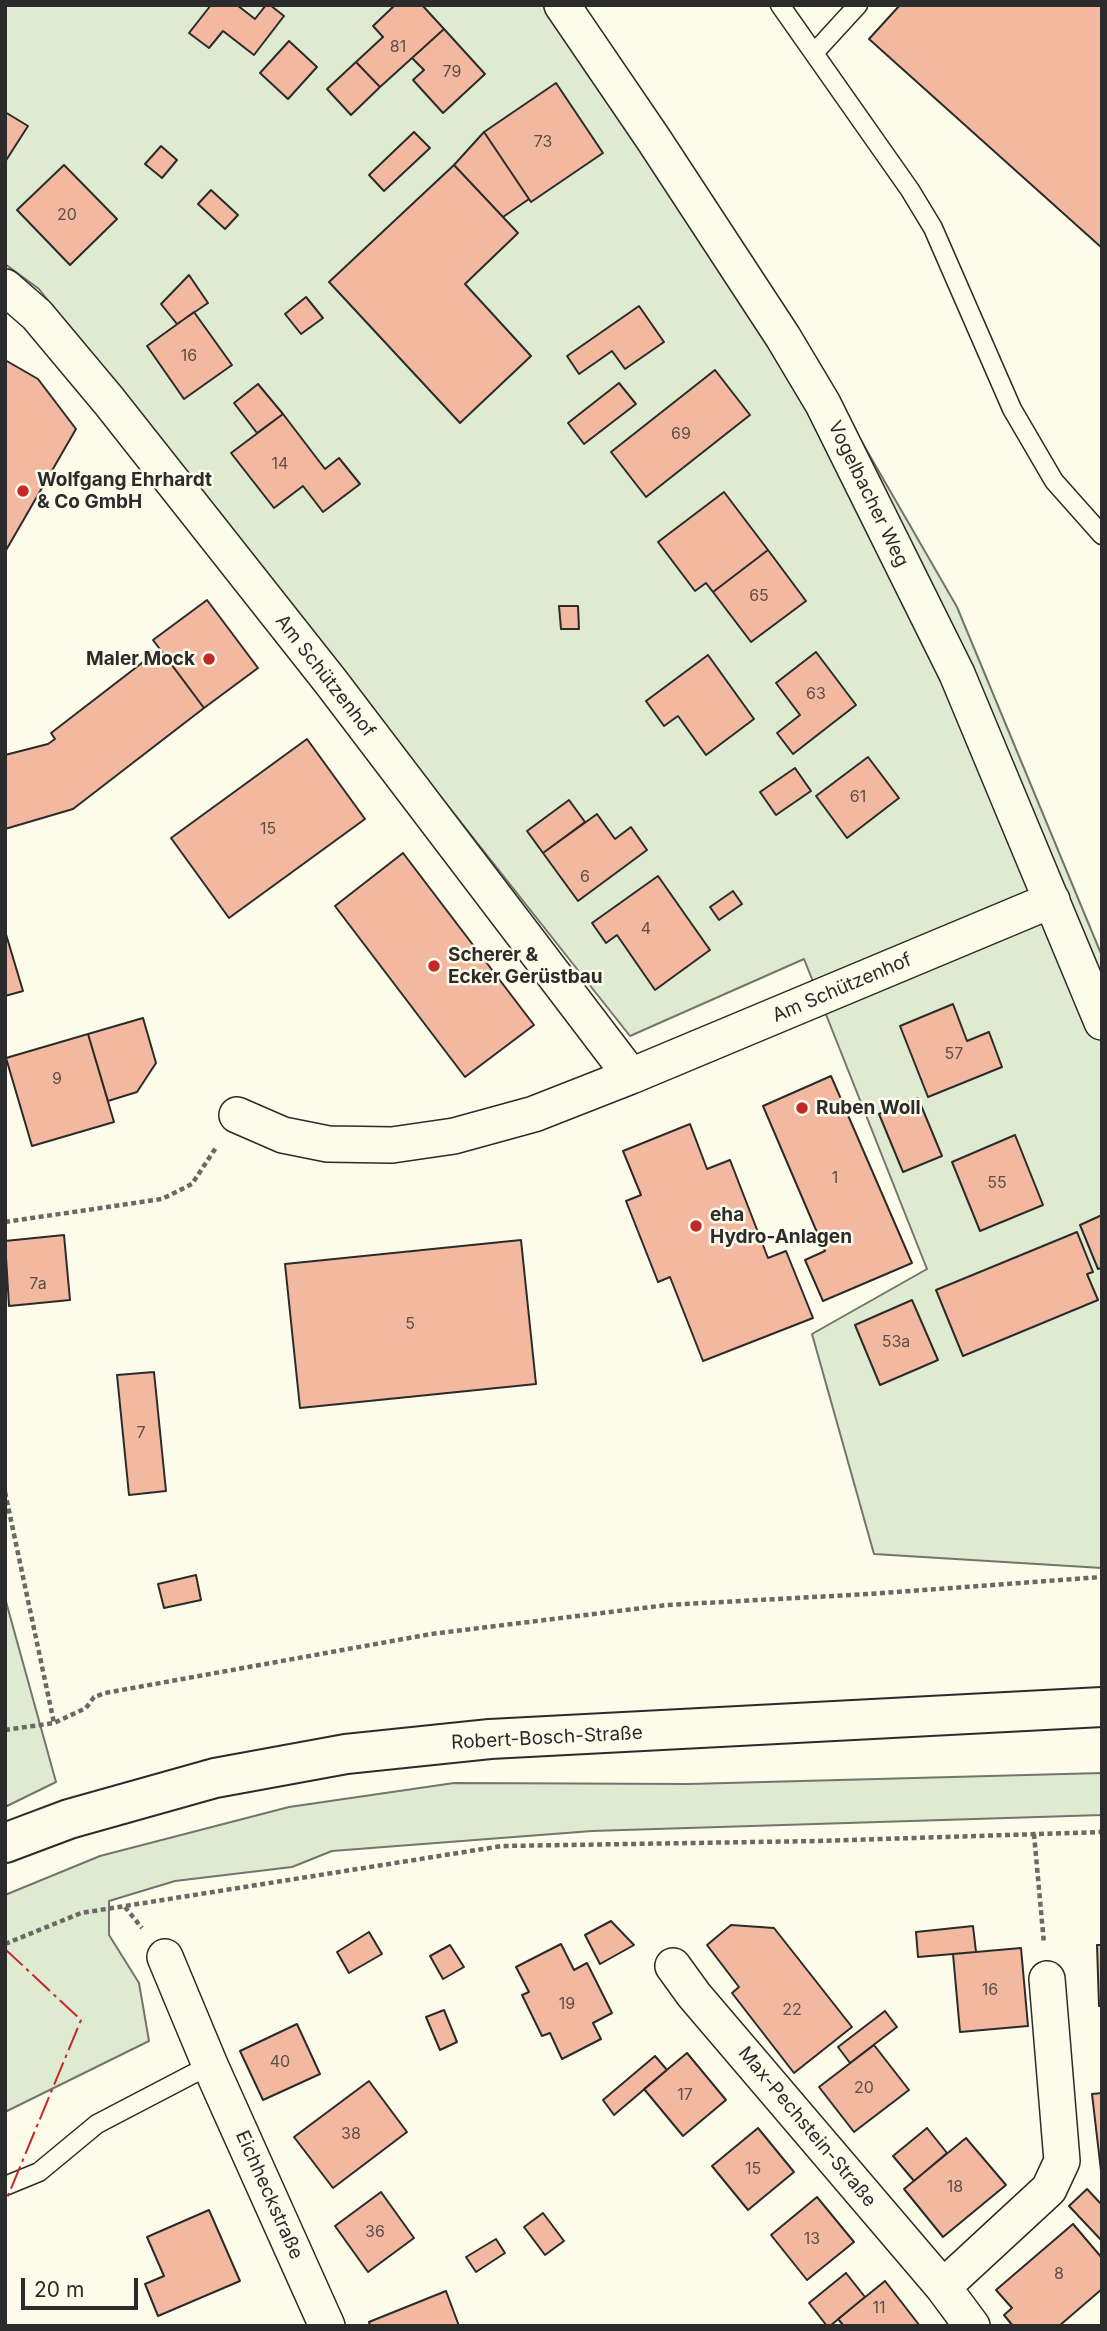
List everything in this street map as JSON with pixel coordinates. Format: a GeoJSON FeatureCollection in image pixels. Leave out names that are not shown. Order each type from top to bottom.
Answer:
{"type":"FeatureCollection","features":[{"type":"Feature","properties":{"kind":"main road","name":"Robert-Bosch-Straße"},"geometry":{"type":"LineString","coordinates":[[5,1843],[69,1819],[215,1778],[346,1754],[490,1739],[1102,1707]]}},
{"type":"Feature","properties":{"kind":"street","name":"Vogelbacher Weg"},"geometry":{"type":"LineString","coordinates":[[562,5],[783,337],[823,404],[957,674],[1102,1022]]}},
{"type":"Feature","properties":{"kind":"street","name":"Am Schützenhof"},"geometry":{"type":"LineString","coordinates":[[5,286],[37,315],[118,412],[331,682],[631,1076]]}},
{"type":"Feature","properties":{"kind":"street","name":"Am Schützenhof"},"geometry":{"type":"LineString","coordinates":[[237,1115],[283,1135],[328,1144],[392,1145],[454,1136],[534,1114],[631,1076],[1052,901]]}},
{"type":"Feature","properties":{"kind":"street","name":"Eichheckstraße"},"geometry":{"type":"LineString","coordinates":[[165,1957],[210,2065],[327,2326]]}},
{"type":"Feature","properties":{"kind":"street","name":"Max-Pechstein-Straße"},"geometry":{"type":"LineString","coordinates":[[673,1966],[694,1995],[943,2287],[972,2326]]}},
{"type":"Feature","properties":{"kind":"street"},"geometry":{"type":"LineString","coordinates":[[943,2287],[1049,2189],[1062,2161],[1047,1979]]}},
{"type":"Feature","properties":{"kind":"lane"},"geometry":{"type":"LineString","coordinates":[[780,5],[910,190],[933,228],[1012,408],[1054,481],[1102,535]]}},
{"type":"Feature","properties":{"kind":"lane"},"geometry":{"type":"LineString","coordinates":[[814,53],[858,5]]}},
{"type":"Feature","properties":{"kind":"lane"},"geometry":{"type":"LineString","coordinates":[[5,2186],[39,2172],[97,2124],[210,2065]]}},
{"type":"Feature","properties":{"kind":"path"},"geometry":{"type":"LineString","coordinates":[[5,1222],[162,1199],[192,1184],[237,1115]]}},
{"type":"Feature","properties":{"kind":"path"},"geometry":{"type":"LineString","coordinates":[[5,1492],[54,1723]]}},
{"type":"Feature","properties":{"kind":"path"},"geometry":{"type":"LineString","coordinates":[[5,1730],[54,1723],[86,1708],[94,1697],[105,1693],[431,1634],[667,1605],[1102,1577]]}},
{"type":"Feature","properties":{"kind":"path"},"geometry":{"type":"LineString","coordinates":[[5,1944],[81,1913],[502,1846],[818,1841],[1102,1832]]}},
{"type":"Feature","properties":{"kind":"path"},"geometry":{"type":"LineString","coordinates":[[1034,1834],[1047,1979]]}},
{"type":"Feature","properties":{"kind":"green space"},"geometry":{"type":"Polygon","coordinates":[[[5,5],[580,5],[836,397],[957,607],[1102,956],[1102,1568],[874,1554],[812,1334],[927,1269],[804,959],[630,1036],[39,289],[5,264],[5,5]]]}},
{"type":"Feature","properties":{"kind":"green space"},"geometry":{"type":"Polygon","coordinates":[[[5,1598],[56,1782],[5,1807],[5,1598]]]}},
{"type":"Feature","properties":{"kind":"green space"},"geometry":{"type":"Polygon","coordinates":[[[1102,1773],[1102,1815],[592,1831],[332,1851],[292,1867],[175,1881],[109,1901],[109,1935],[139,1983],[149,2041],[5,2112],[5,1895],[100,1856],[289,1807],[454,1783],[689,1784],[1102,1773]]]}},
{"type":"Feature","properties":{"kind":"building"},"geometry":{"type":"Polygon","coordinates":[[[211,5],[237,5],[255,19],[266,5],[270,5],[284,16],[254,55],[223,31],[209,48],[189,33],[211,5]]]}},
{"type":"Feature","properties":{"kind":"building"},"geometry":{"type":"Polygon","coordinates":[[[395,5],[422,5],[444,29],[380,87],[356,62],[383,37],[373,26],[395,5]]]}},
{"type":"Feature","properties":{"kind":"building"},"geometry":{"type":"Polygon","coordinates":[[[900,5],[1102,5],[1102,248],[869,39],[900,5]]]}},
{"type":"Feature","properties":{"kind":"building"},"geometry":{"type":"Polygon","coordinates":[[[444,29],[485,74],[443,113],[413,80],[424,70],[412,58],[444,29]]]}},
{"type":"Feature","properties":{"kind":"building"},"geometry":{"type":"Polygon","coordinates":[[[289,41],[317,67],[288,99],[260,73],[289,41]]]}},
{"type":"Feature","properties":{"kind":"building"},"geometry":{"type":"Polygon","coordinates":[[[356,62],[380,87],[351,115],[327,89],[356,62]]]}},
{"type":"Feature","properties":{"kind":"building"},"geometry":{"type":"Polygon","coordinates":[[[556,83],[603,153],[531,202],[484,132],[556,83]]]}},
{"type":"Feature","properties":{"kind":"building"},"geometry":{"type":"Polygon","coordinates":[[[5,112],[28,126],[5,162],[5,112]]]}},
{"type":"Feature","properties":{"kind":"building"},"geometry":{"type":"Polygon","coordinates":[[[414,132],[430,148],[384,191],[369,175],[414,132]]]}},
{"type":"Feature","properties":{"kind":"building"},"geometry":{"type":"Polygon","coordinates":[[[484,132],[529,199],[503,217],[454,165],[484,132]]]}},
{"type":"Feature","properties":{"kind":"building"},"geometry":{"type":"Polygon","coordinates":[[[161,146],[177,160],[162,178],[145,164],[161,146]]]}},
{"type":"Feature","properties":{"kind":"building"},"geometry":{"type":"Polygon","coordinates":[[[64,165],[117,219],[70,265],[17,210],[64,165]]]}},
{"type":"Feature","properties":{"kind":"building"},"geometry":{"type":"Polygon","coordinates":[[[454,165],[518,233],[465,284],[531,356],[460,423],[329,282],[454,165]]]}},
{"type":"Feature","properties":{"kind":"building"},"geometry":{"type":"Polygon","coordinates":[[[211,190],[238,215],[225,229],[198,204],[211,190]]]}},
{"type":"Feature","properties":{"kind":"building"},"geometry":{"type":"Polygon","coordinates":[[[189,275],[208,303],[177,324],[161,304],[189,275]]]}},
{"type":"Feature","properties":{"kind":"building"},"geometry":{"type":"Polygon","coordinates":[[[306,297],[323,318],[301,334],[285,314],[306,297]]]}},
{"type":"Feature","properties":{"kind":"building"},"geometry":{"type":"Polygon","coordinates":[[[639,306],[664,342],[625,369],[612,351],[579,374],[567,356],[639,306]]]}},
{"type":"Feature","properties":{"kind":"building"},"geometry":{"type":"Polygon","coordinates":[[[194,312],[232,365],[184,399],[147,346],[194,312]]]}},
{"type":"Feature","properties":{"kind":"building","name":"Wolfgang Ehrhardt & Co GmbH"},"geometry":{"type":"Polygon","coordinates":[[[5,360],[38,379],[76,429],[5,552],[5,360]]]}},
{"type":"Feature","properties":{"kind":"building"},"geometry":{"type":"Polygon","coordinates":[[[715,370],[750,415],[646,497],[611,452],[715,370]]]}},
{"type":"Feature","properties":{"kind":"building"},"geometry":{"type":"Polygon","coordinates":[[[619,383],[636,404],[584,444],[568,423],[619,383]]]}},
{"type":"Feature","properties":{"kind":"building"},"geometry":{"type":"Polygon","coordinates":[[[258,384],[283,414],[257,433],[234,403],[258,384]]]}},
{"type":"Feature","properties":{"kind":"building"},"geometry":{"type":"Polygon","coordinates":[[[283,414],[325,469],[339,458],[360,484],[323,512],[303,486],[274,508],[231,453],[283,414]]]}},
{"type":"Feature","properties":{"kind":"building"},"geometry":{"type":"Polygon","coordinates":[[[724,492],[768,550],[713,592],[706,583],[695,591],[658,542],[724,492]]]}},
{"type":"Feature","properties":{"kind":"building"},"geometry":{"type":"Polygon","coordinates":[[[768,550],[806,601],[751,642],[713,592],[768,550]]]}},
{"type":"Feature","properties":{"kind":"building","name":"Maler Mock"},"geometry":{"type":"Polygon","coordinates":[[[207,600],[258,668],[204,708],[153,640],[207,600]]]}},
{"type":"Feature","properties":{"kind":"building"},"geometry":{"type":"Polygon","coordinates":[[[559,606],[578,606],[579,629],[561,629],[559,606]]]}},
{"type":"Feature","properties":{"kind":"building"},"geometry":{"type":"Polygon","coordinates":[[[160,649],[204,708],[73,809],[5,829],[5,755],[48,744],[55,739],[51,733],[160,649]]]}},
{"type":"Feature","properties":{"kind":"building"},"geometry":{"type":"Polygon","coordinates":[[[816,652],[856,705],[793,754],[777,733],[800,715],[776,683],[816,652]]]}},
{"type":"Feature","properties":{"kind":"building"},"geometry":{"type":"Polygon","coordinates":[[[708,655],[754,719],[706,755],[678,716],[664,726],[646,701],[708,655]]]}},
{"type":"Feature","properties":{"kind":"building"},"geometry":{"type":"Polygon","coordinates":[[[307,739],[365,819],[229,918],[171,838],[307,739]]]}},
{"type":"Feature","properties":{"kind":"building"},"geometry":{"type":"Polygon","coordinates":[[[868,757],[899,798],[847,838],[816,796],[868,757]]]}},
{"type":"Feature","properties":{"kind":"building"},"geometry":{"type":"Polygon","coordinates":[[[795,768],[811,791],[776,815],[760,792],[795,768]]]}},
{"type":"Feature","properties":{"kind":"building"},"geometry":{"type":"Polygon","coordinates":[[[569,800],[585,822],[543,853],[527,831],[569,800]]]}},
{"type":"Feature","properties":{"kind":"building"},"geometry":{"type":"Polygon","coordinates":[[[597,814],[615,839],[631,827],[647,850],[578,901],[543,853],[597,814]]]}},
{"type":"Feature","properties":{"kind":"building","name":"Scherer & Ecker Gerüstbau"},"geometry":{"type":"Polygon","coordinates":[[[403,853],[534,1025],[465,1077],[335,906],[403,853]]]}},
{"type":"Feature","properties":{"kind":"building"},"geometry":{"type":"Polygon","coordinates":[[[658,876],[710,950],[655,990],[617,935],[606,943],[592,923],[658,876]]]}},
{"type":"Feature","properties":{"kind":"building"},"geometry":{"type":"Polygon","coordinates":[[[733,891],[742,904],[719,920],[710,907],[733,891]]]}},
{"type":"Feature","properties":{"kind":"building"},"geometry":{"type":"Polygon","coordinates":[[[5,931],[23,991],[5,996],[5,931]]]}},
{"type":"Feature","properties":{"kind":"building"},"geometry":{"type":"Polygon","coordinates":[[[953,1004],[967,1041],[989,1032],[1002,1067],[928,1097],[900,1026],[953,1004]]]}},
{"type":"Feature","properties":{"kind":"building"},"geometry":{"type":"Polygon","coordinates":[[[143,1018],[156,1063],[137,1092],[108,1101],[88,1034],[143,1018]]]}},
{"type":"Feature","properties":{"kind":"building"},"geometry":{"type":"Polygon","coordinates":[[[88,1034],[114,1122],[32,1146],[6,1058],[88,1034]]]}},
{"type":"Feature","properties":{"kind":"building"},"geometry":{"type":"Polygon","coordinates":[[[831,1076],[912,1263],[823,1301],[805,1260],[825,1251],[763,1106],[831,1076]]]}},
{"type":"Feature","properties":{"kind":"building"},"geometry":{"type":"Polygon","coordinates":[[[918,1098],[942,1156],[903,1172],[879,1114],[918,1098]]]}},
{"type":"Feature","properties":{"kind":"building","name":"eha Hydro-Anlagen"},"geometry":{"type":"Polygon","coordinates":[[[690,1124],[707,1169],[730,1160],[768,1258],[786,1251],[813,1318],[703,1361],[670,1277],[658,1282],[626,1201],[641,1195],[623,1151],[690,1124]]]}},
{"type":"Feature","properties":{"kind":"building"},"geometry":{"type":"Polygon","coordinates":[[[1015,1135],[1043,1205],[980,1231],[952,1162],[1015,1135]]]}},
{"type":"Feature","properties":{"kind":"building"},"geometry":{"type":"Polygon","coordinates":[[[1102,1215],[1102,1268],[1098,1269],[1080,1225],[1102,1215]]]}},
{"type":"Feature","properties":{"kind":"building"},"geometry":{"type":"Polygon","coordinates":[[[1077,1232],[1093,1272],[1087,1274],[1098,1300],[963,1356],[936,1290],[1077,1232]]]}},
{"type":"Feature","properties":{"kind":"building"},"geometry":{"type":"Polygon","coordinates":[[[64,1235],[70,1300],[9,1306],[5,1241],[64,1235]]]}},
{"type":"Feature","properties":{"kind":"building"},"geometry":{"type":"Polygon","coordinates":[[[521,1240],[536,1384],[300,1408],[285,1264],[521,1240]]]}},
{"type":"Feature","properties":{"kind":"building"},"geometry":{"type":"Polygon","coordinates":[[[912,1300],[938,1360],[880,1385],[855,1325],[912,1300]]]}},
{"type":"Feature","properties":{"kind":"building"},"geometry":{"type":"Polygon","coordinates":[[[154,1372],[166,1491],[129,1495],[117,1375],[154,1372]]]}},
{"type":"Feature","properties":{"kind":"building"},"geometry":{"type":"Polygon","coordinates":[[[196,1575],[201,1600],[164,1608],[158,1584],[196,1575]]]}},
{"type":"Feature","properties":{"kind":"building"},"geometry":{"type":"Polygon","coordinates":[[[611,1921],[634,1945],[600,1964],[585,1935],[611,1921]]]}},
{"type":"Feature","properties":{"kind":"building"},"geometry":{"type":"Polygon","coordinates":[[[731,1925],[774,1928],[852,2027],[794,2073],[732,1993],[739,1987],[707,1945],[731,1925]]]}},
{"type":"Feature","properties":{"kind":"building"},"geometry":{"type":"Polygon","coordinates":[[[973,1926],[976,1952],[918,1957],[916,1932],[973,1926]]]}},
{"type":"Feature","properties":{"kind":"building"},"geometry":{"type":"Polygon","coordinates":[[[369,1932],[382,1954],[349,1973],[337,1952],[369,1932]]]}},
{"type":"Feature","properties":{"kind":"building"},"geometry":{"type":"Polygon","coordinates":[[[561,1944],[574,1970],[587,1963],[612,2013],[593,2023],[601,2039],[562,2059],[550,2033],[542,2036],[522,1995],[529,1992],[516,1967],[561,1944]]]}},
{"type":"Feature","properties":{"kind":"building"},"geometry":{"type":"Polygon","coordinates":[[[450,1945],[464,1967],[443,1979],[430,1956],[450,1945]]]}},
{"type":"Feature","properties":{"kind":"building"},"geometry":{"type":"Polygon","coordinates":[[[1097,1945],[1102,1945],[1102,2006],[1099,2006],[1097,1945]]]}},
{"type":"Feature","properties":{"kind":"building"},"geometry":{"type":"Polygon","coordinates":[[[1021,1948],[1028,2026],[960,2032],[953,1954],[1021,1948]]]}},
{"type":"Feature","properties":{"kind":"building"},"geometry":{"type":"Polygon","coordinates":[[[444,2010],[457,2042],[440,2050],[426,2017],[444,2010]]]}},
{"type":"Feature","properties":{"kind":"building"},"geometry":{"type":"Polygon","coordinates":[[[885,2011],[897,2027],[850,2063],[838,2047],[885,2011]]]}},
{"type":"Feature","properties":{"kind":"building"},"geometry":{"type":"Polygon","coordinates":[[[297,2024],[320,2074],[263,2100],[240,2051],[297,2024]]]}},
{"type":"Feature","properties":{"kind":"building"},"geometry":{"type":"Polygon","coordinates":[[[874,2045],[909,2090],[854,2132],[819,2087],[874,2045]]]}},
{"type":"Feature","properties":{"kind":"building"},"geometry":{"type":"Polygon","coordinates":[[[687,2053],[726,2100],[683,2136],[644,2089],[687,2053]]]}},
{"type":"Feature","properties":{"kind":"building"},"geometry":{"type":"Polygon","coordinates":[[[655,2056],[667,2070],[614,2115],[603,2100],[655,2056]]]}},
{"type":"Feature","properties":{"kind":"building"},"geometry":{"type":"Polygon","coordinates":[[[369,2081],[407,2132],[333,2188],[294,2137],[369,2081]]]}},
{"type":"Feature","properties":{"kind":"building"},"geometry":{"type":"Polygon","coordinates":[[[1102,2093],[1102,2171],[1101,2171],[1092,2094],[1102,2093]]]}},
{"type":"Feature","properties":{"kind":"building"},"geometry":{"type":"Polygon","coordinates":[[[758,2128],[794,2172],[748,2210],[712,2166],[758,2128]]]}},
{"type":"Feature","properties":{"kind":"building"},"geometry":{"type":"Polygon","coordinates":[[[927,2128],[947,2153],[914,2181],[893,2156],[927,2128]]]}},
{"type":"Feature","properties":{"kind":"building"},"geometry":{"type":"Polygon","coordinates":[[[966,2138],[1006,2185],[943,2237],[904,2189],[966,2138]]]}},
{"type":"Feature","properties":{"kind":"building"},"geometry":{"type":"Polygon","coordinates":[[[1087,2189],[1102,2205],[1102,2241],[1069,2206],[1087,2189]]]}},
{"type":"Feature","properties":{"kind":"building"},"geometry":{"type":"Polygon","coordinates":[[[381,2192],[414,2238],[368,2272],[335,2226],[381,2192]]]}},
{"type":"Feature","properties":{"kind":"building"},"geometry":{"type":"Polygon","coordinates":[[[817,2197],[854,2242],[807,2280],[771,2235],[817,2197]]]}},
{"type":"Feature","properties":{"kind":"building"},"geometry":{"type":"Polygon","coordinates":[[[209,2210],[240,2281],[158,2316],[145,2284],[164,2276],[147,2237],[209,2210]]]}},
{"type":"Feature","properties":{"kind":"building"},"geometry":{"type":"Polygon","coordinates":[[[543,2213],[564,2241],[545,2255],[524,2227],[543,2213]]]}},
{"type":"Feature","properties":{"kind":"building"},"geometry":{"type":"Polygon","coordinates":[[[1073,2224],[1102,2258],[1102,2289],[1059,2326],[1013,2326],[1004,2315],[1012,2308],[996,2290],[1073,2224]]]}},
{"type":"Feature","properties":{"kind":"building"},"geometry":{"type":"Polygon","coordinates":[[[496,2239],[505,2253],[476,2272],[466,2257],[496,2239]]]}},
{"type":"Feature","properties":{"kind":"building"},"geometry":{"type":"Polygon","coordinates":[[[846,2273],[865,2297],[827,2326],[809,2303],[846,2273]]]}},
{"type":"Feature","properties":{"kind":"building"},"geometry":{"type":"Polygon","coordinates":[[[885,2281],[920,2326],[844,2326],[838,2319],[885,2281]]]}},
{"type":"Feature","properties":{"kind":"building"},"geometry":{"type":"Polygon","coordinates":[[[446,2291],[459,2326],[370,2326],[369,2322],[446,2291]]]}},
{"type":"Feature","properties":{"kind":"power"},"geometry":{"type":"LineString","coordinates":[[5,1949],[81,2020],[5,2203]]}},
{"type":"Feature","properties":{"kind":"place","name":"Wolfgang Ehrhardt & Co GmbH"},"geometry":{"type":"Point","coordinates":[23,491]}},
{"type":"Feature","properties":{"kind":"place","name":"Maler Mock"},"geometry":{"type":"Point","coordinates":[209,659]}},
{"type":"Feature","properties":{"kind":"place","name":"Scherer & Ecker Gerüstbau"},"geometry":{"type":"Point","coordinates":[434,966]}},
{"type":"Feature","properties":{"kind":"place","name":"Ruben Woll"},"geometry":{"type":"Point","coordinates":[802,1108]}},
{"type":"Feature","properties":{"kind":"place","name":"eha Hydro-Anlagen"},"geometry":{"type":"Point","coordinates":[696,1226]}}]}
